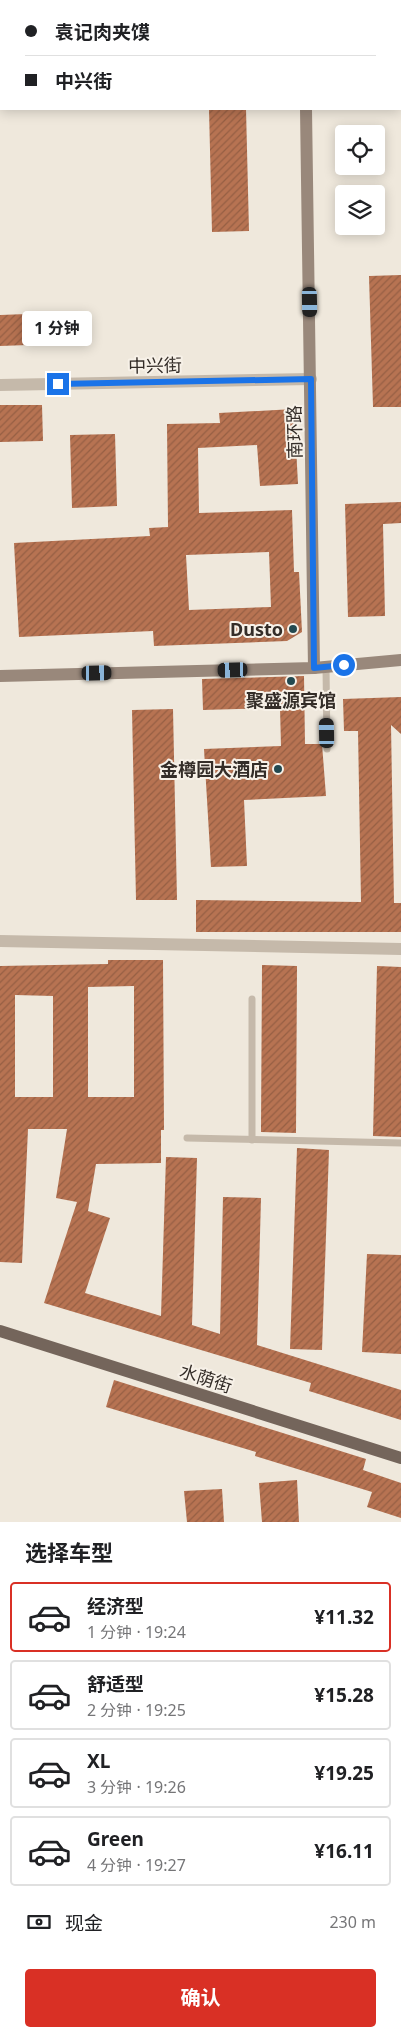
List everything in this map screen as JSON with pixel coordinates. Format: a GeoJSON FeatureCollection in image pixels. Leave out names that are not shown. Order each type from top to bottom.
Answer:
{"type":"FeatureCollection","features":[{"type":"Feature","properties":{"kind":"main road","name":"水荫街"},"geometry":{"type":"LineString","coordinates":[[0,1331],[401,1458]]}},
{"type":"Feature","properties":{"kind":"street","name":"南环路"},"geometry":{"type":"LineString","coordinates":[[306,110],[311,379],[320,667]]}},
{"type":"Feature","properties":{"kind":"street","name":"中兴街"},"geometry":{"type":"LineString","coordinates":[[0,385],[311,379]]}},
{"type":"Feature","properties":{"kind":"street"},"geometry":{"type":"LineString","coordinates":[[0,676],[320,667],[401,660]]}},
{"type":"Feature","properties":{"kind":"street"},"geometry":{"type":"LineString","coordinates":[[0,941],[401,950]]}},
{"type":"Feature","properties":{"kind":"lane"},"geometry":{"type":"LineString","coordinates":[[320,667],[327,750]]}},
{"type":"Feature","properties":{"kind":"lane"},"geometry":{"type":"LineString","coordinates":[[252,999],[252,1140]]}},
{"type":"Feature","properties":{"kind":"lane"},"geometry":{"type":"LineString","coordinates":[[188,1138],[401,1143]]}},
{"type":"Feature","properties":{"kind":"building"},"geometry":{"type":"Polygon","coordinates":[[[209,110],[246,110],[249,231],[212,232],[209,110]]]}},
{"type":"Feature","properties":{"kind":"building"},"geometry":{"type":"Polygon","coordinates":[[[401,275],[401,407],[373,407],[369,276],[401,275]]]}},
{"type":"Feature","properties":{"kind":"building"},"geometry":{"type":"Polygon","coordinates":[[[27,314],[28,345],[0,346],[0,315],[27,314]]]}},
{"type":"Feature","properties":{"kind":"building"},"geometry":{"type":"Polygon","coordinates":[[[0,405],[42,405],[43,441],[0,442],[0,405]]]}},
{"type":"Feature","properties":{"kind":"building"},"geometry":{"type":"Polygon","coordinates":[[[294,409],[298,484],[260,486],[257,445],[198,448],[199,513],[292,510],[294,572],[299,572],[302,632],[287,641],[154,646],[153,631],[19,637],[14,543],[150,536],[149,528],[168,527],[167,424],[220,423],[219,413],[294,409]],[[269,552],[186,555],[189,610],[271,607],[269,552]]]}},
{"type":"Feature","properties":{"kind":"building"},"geometry":{"type":"Polygon","coordinates":[[[115,434],[117,506],[72,508],[70,435],[115,434]]]}},
{"type":"Feature","properties":{"kind":"building"},"geometry":{"type":"Polygon","coordinates":[[[401,502],[401,523],[383,524],[385,616],[348,617],[345,504],[401,502]]]}},
{"type":"Feature","properties":{"kind":"building"},"geometry":{"type":"Polygon","coordinates":[[[304,676],[305,744],[322,744],[326,796],[244,800],[247,866],[211,867],[204,749],[281,746],[280,708],[203,710],[202,679],[304,676]]]}},
{"type":"Feature","properties":{"kind":"building"},"geometry":{"type":"Polygon","coordinates":[[[401,697],[401,734],[391,725],[394,903],[401,903],[401,932],[196,932],[196,900],[361,902],[358,731],[344,731],[343,699],[401,697]]]}},
{"type":"Feature","properties":{"kind":"building"},"geometry":{"type":"Polygon","coordinates":[[[173,709],[177,900],[136,900],[132,710],[173,709]]]}},
{"type":"Feature","properties":{"kind":"building"},"geometry":{"type":"Polygon","coordinates":[[[108,960],[163,960],[164,1130],[161,1130],[161,1163],[96,1164],[88,1211],[110,1218],[85,1293],[161,1316],[166,1157],[197,1158],[192,1325],[220,1334],[223,1197],[261,1198],[257,1345],[401,1390],[401,1420],[309,1391],[311,1383],[44,1303],[77,1202],[56,1198],[67,1129],[28,1129],[22,1263],[0,1262],[0,966],[108,964],[108,960]],[[134,986],[88,987],[88,1097],[134,1097],[134,986]],[[15,995],[15,1097],[53,1097],[53,996],[15,995]]]}},
{"type":"Feature","properties":{"kind":"building"},"geometry":{"type":"Polygon","coordinates":[[[262,965],[297,966],[296,1133],[261,1132],[262,965]]]}},
{"type":"Feature","properties":{"kind":"building"},"geometry":{"type":"Polygon","coordinates":[[[377,966],[401,967],[401,1137],[373,1136],[377,966]]]}},
{"type":"Feature","properties":{"kind":"building"},"geometry":{"type":"Polygon","coordinates":[[[297,1148],[329,1150],[322,1350],[290,1349],[297,1148]]]}},
{"type":"Feature","properties":{"kind":"building"},"geometry":{"type":"Polygon","coordinates":[[[367,1254],[401,1255],[401,1354],[362,1352],[367,1254]]]}},
{"type":"Feature","properties":{"kind":"building"},"geometry":{"type":"Polygon","coordinates":[[[114,1380],[366,1459],[363,1470],[401,1483],[401,1518],[367,1507],[372,1492],[255,1456],[256,1452],[106,1407],[114,1380]]]}},
{"type":"Feature","properties":{"kind":"building"},"geometry":{"type":"Polygon","coordinates":[[[297,1480],[299,1522],[262,1522],[259,1483],[297,1480]]]}},
{"type":"Feature","properties":{"kind":"building"},"geometry":{"type":"Polygon","coordinates":[[[222,1489],[224,1522],[187,1522],[184,1491],[222,1489]]]}},
{"type":"Feature","properties":{"kind":"place","name":"Dusto"},"geometry":{"type":"Point","coordinates":[293,629]}},
{"type":"Feature","properties":{"kind":"place","name":"聚盛源宾馆"},"geometry":{"type":"Point","coordinates":[291,681]}},
{"type":"Feature","properties":{"kind":"place","name":"金樽园大酒店"},"geometry":{"type":"Point","coordinates":[278,769]}},
{"type":"Feature","properties":{"kind":"route"},"geometry":{"type":"LineString","coordinates":[[58,384],[311,379],[314,668],[344,665]]}}]}
